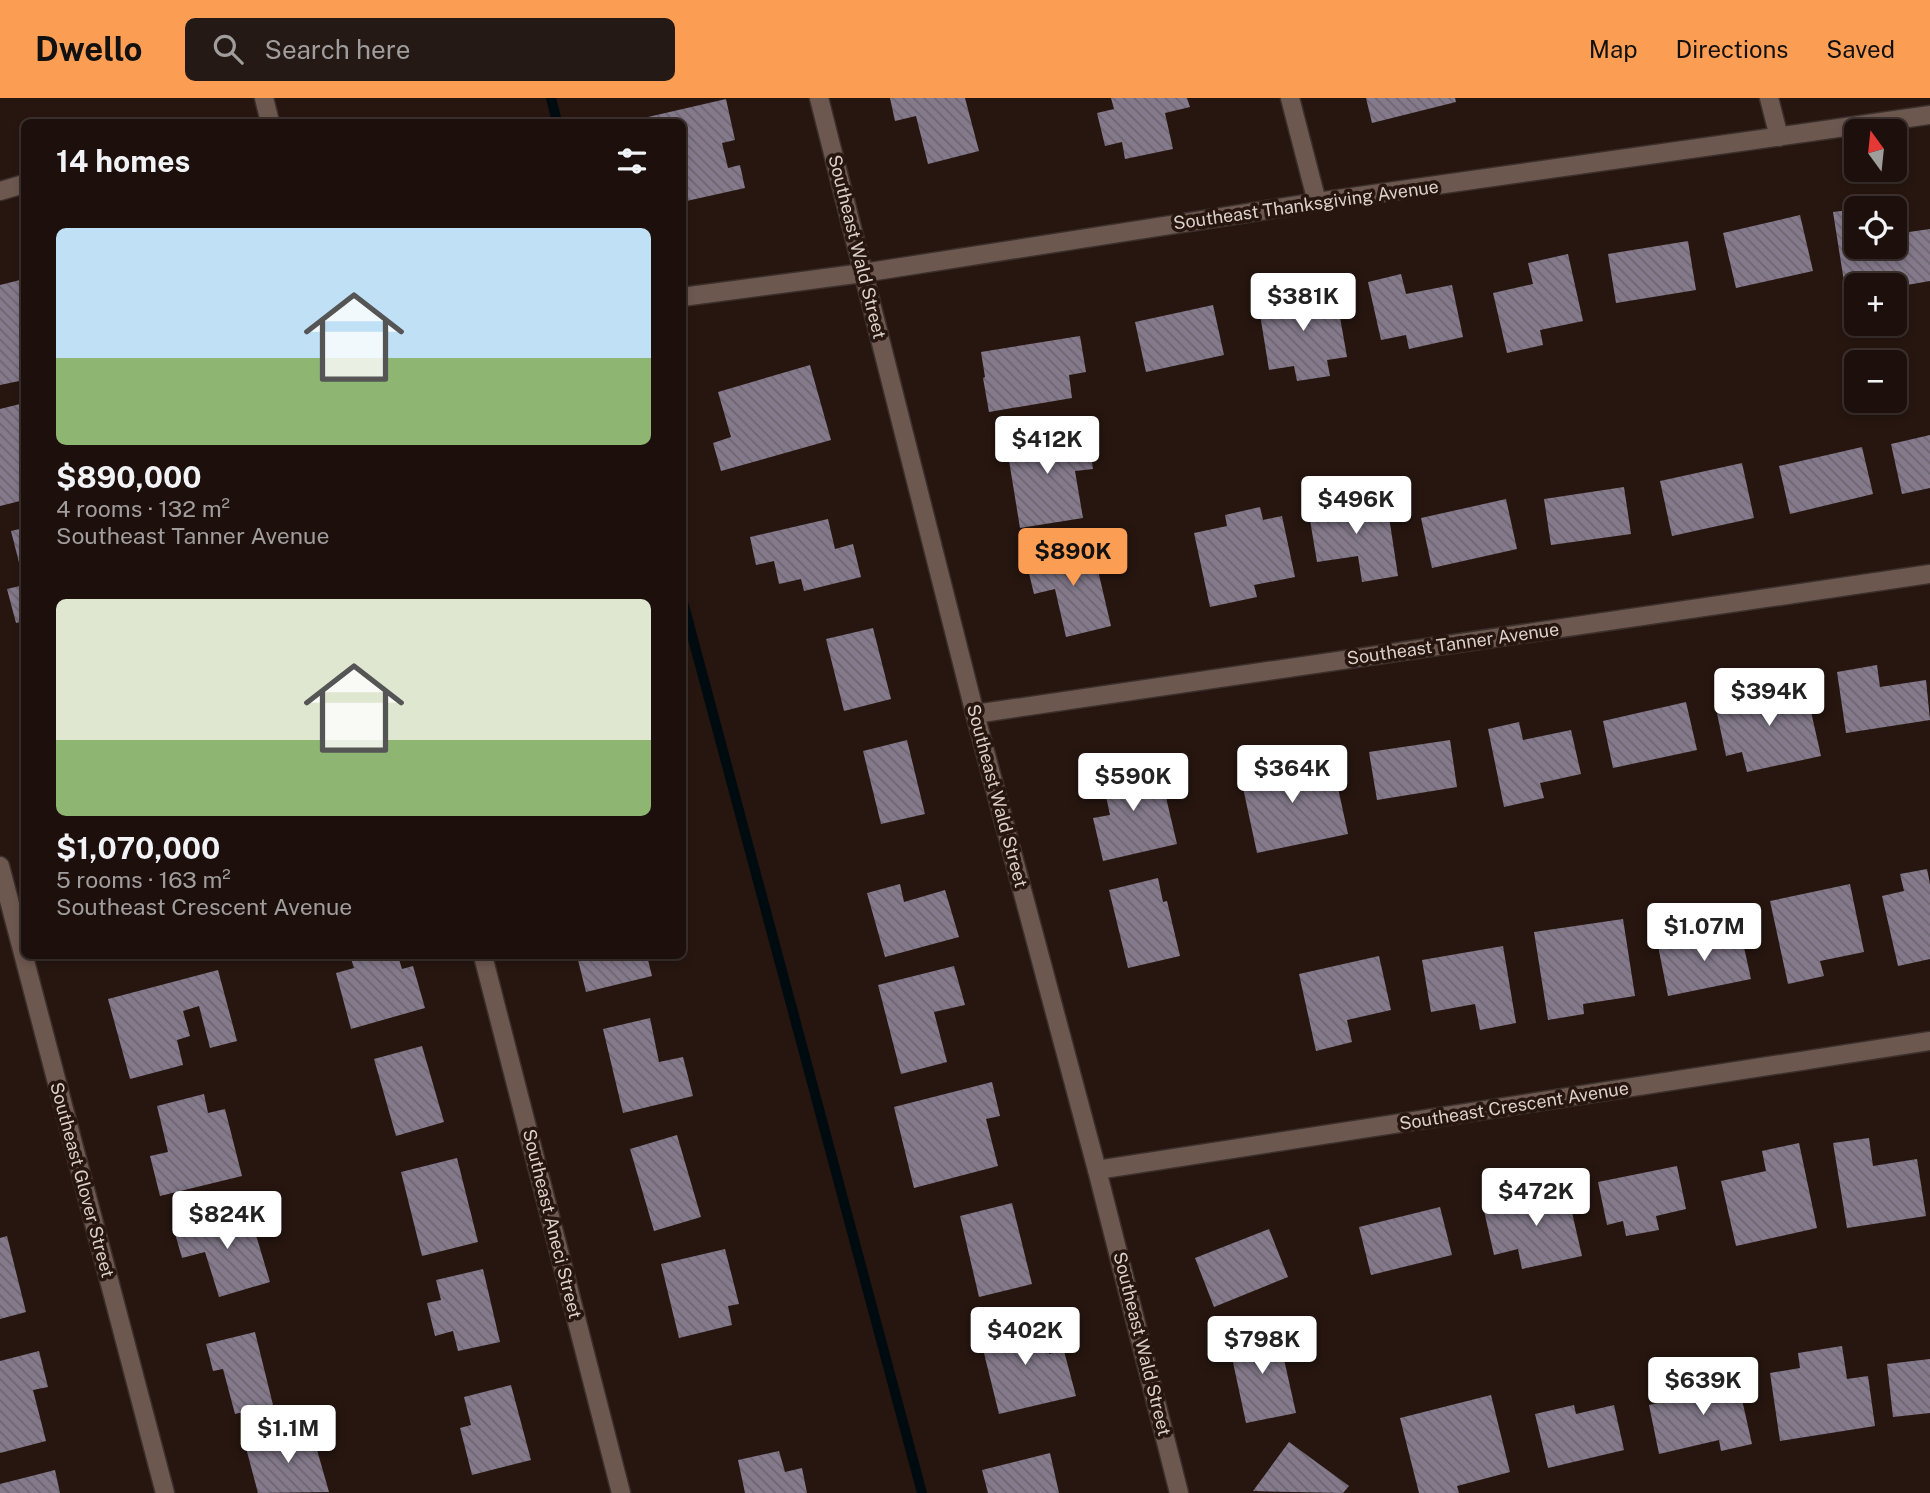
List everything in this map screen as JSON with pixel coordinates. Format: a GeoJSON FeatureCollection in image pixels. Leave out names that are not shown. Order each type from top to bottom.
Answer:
{"type":"FeatureCollection","features":[{"type":"Feature","properties":{"kind":"street"},"geometry":{"type":"LineString","coordinates":[[264,98],[265,119]]}},
{"type":"Feature","properties":{"kind":"street","name":"Southeast Wald Street"},"geometry":{"type":"LineString","coordinates":[[819,98],[975,714],[1180,1493]]}},
{"type":"Feature","properties":{"kind":"street"},"geometry":{"type":"LineString","coordinates":[[1290,98],[1317,202]]}},
{"type":"Feature","properties":{"kind":"street"},"geometry":{"type":"LineString","coordinates":[[1769,98],[1779,137]]}},
{"type":"Feature","properties":{"kind":"street","name":"Southeast Thanksgiving Avenue"},"geometry":{"type":"LineString","coordinates":[[686,296],[863,273],[1317,202],[1930,115]]}},
{"type":"Feature","properties":{"kind":"street"},"geometry":{"type":"LineString","coordinates":[[0,191],[21,185]]}},
{"type":"Feature","properties":{"kind":"street","name":"Southeast Tanner Avenue"},"geometry":{"type":"LineString","coordinates":[[975,714],[1930,574]]}},
{"type":"Feature","properties":{"kind":"street","name":"Southeast Glover Street"},"geometry":{"type":"LineString","coordinates":[[0,866],[21,946]]}},
{"type":"Feature","properties":{"kind":"street","name":"Southeast Glover Street"},"geometry":{"type":"LineString","coordinates":[[24,959],[165,1493]]}},
{"type":"Feature","properties":{"kind":"street","name":"Southeast Aneci Street"},"geometry":{"type":"LineString","coordinates":[[484,959],[621,1493]]}},
{"type":"Feature","properties":{"kind":"street","name":"Southeast Crescent Avenue"},"geometry":{"type":"LineString","coordinates":[[1097,1170],[1930,1041]]}},
{"type":"Feature","properties":{"kind":"building"},"geometry":{"type":"Polygon","coordinates":[[[890,98],[965,98],[979,151],[928,164],[916,116],[895,121],[890,98]]]}},
{"type":"Feature","properties":{"kind":"building"},"geometry":{"type":"Polygon","coordinates":[[[1111,98],[1187,98],[1190,107],[1165,113],[1173,149],[1125,159],[1122,142],[1105,146],[1097,113],[1114,109],[1111,98]]]}},
{"type":"Feature","properties":{"kind":"building"},"geometry":{"type":"Polygon","coordinates":[[[1366,98],[1455,98],[1456,102],[1372,123],[1366,98]]]}},
{"type":"Feature","properties":{"kind":"building"},"geometry":{"type":"Polygon","coordinates":[[[726,99],[735,140],[722,143],[728,168],[740,165],[745,188],[686,201],[686,119],[648,117],[726,99]]]}},
{"type":"Feature","properties":{"kind":"building"},"geometry":{"type":"Polygon","coordinates":[[[1844,211],[1844,259],[1907,259],[1907,220],[1909,232],[1930,229],[1930,281],[1907,285],[1907,273],[1844,273],[1844,282],[1833,212],[1844,211]]]}},
{"type":"Feature","properties":{"kind":"building"},"geometry":{"type":"Polygon","coordinates":[[[1800,215],[1813,271],[1736,288],[1723,233],[1800,215]]]}},
{"type":"Feature","properties":{"kind":"building"},"geometry":{"type":"Polygon","coordinates":[[[1688,241],[1696,290],[1616,303],[1608,254],[1688,241]]]}},
{"type":"Feature","properties":{"kind":"building"},"geometry":{"type":"Polygon","coordinates":[[[1568,254],[1583,321],[1540,330],[1543,345],[1507,353],[1493,293],[1533,284],[1528,263],[1568,254]]]}},
{"type":"Feature","properties":{"kind":"building"},"geometry":{"type":"Polygon","coordinates":[[[1401,274],[1406,294],[1452,285],[1463,337],[1409,349],[1406,335],[1381,340],[1368,282],[1401,274]]]}},
{"type":"Feature","properties":{"kind":"building"},"geometry":{"type":"Polygon","coordinates":[[[21,280],[21,381],[0,385],[0,285],[21,280]]]}},
{"type":"Feature","properties":{"kind":"building"},"geometry":{"type":"Polygon","coordinates":[[[1335,289],[1347,357],[1327,360],[1330,376],[1297,381],[1294,366],[1269,370],[1258,302],[1335,289]]]}},
{"type":"Feature","properties":{"kind":"building"},"geometry":{"type":"Polygon","coordinates":[[[1213,305],[1224,355],[1146,372],[1135,322],[1213,305]]]}},
{"type":"Feature","properties":{"kind":"building"},"geometry":{"type":"Polygon","coordinates":[[[1080,336],[1086,372],[1069,375],[1072,398],[989,412],[981,352],[1080,336]]]}},
{"type":"Feature","properties":{"kind":"building"},"geometry":{"type":"Polygon","coordinates":[[[810,365],[831,440],[721,471],[713,443],[731,437],[718,392],[810,365]]]}},
{"type":"Feature","properties":{"kind":"building"},"geometry":{"type":"Polygon","coordinates":[[[21,404],[21,501],[0,506],[0,409],[21,404]]]}},
{"type":"Feature","properties":{"kind":"building"},"geometry":{"type":"Polygon","coordinates":[[[1068,426],[1072,446],[1089,443],[1093,469],[1075,471],[1083,518],[1020,528],[1005,436],[1068,426]]]}},
{"type":"Feature","properties":{"kind":"building"},"geometry":{"type":"Polygon","coordinates":[[[1930,435],[1930,488],[1902,494],[1891,444],[1930,435]]]}},
{"type":"Feature","properties":{"kind":"building"},"geometry":{"type":"Polygon","coordinates":[[[1862,447],[1873,494],[1790,514],[1779,466],[1862,447]]]}},
{"type":"Feature","properties":{"kind":"building"},"geometry":{"type":"Polygon","coordinates":[[[1742,463],[1754,518],[1672,536],[1660,481],[1742,463]]]}},
{"type":"Feature","properties":{"kind":"building"},"geometry":{"type":"Polygon","coordinates":[[[1624,487],[1631,534],[1551,545],[1544,499],[1624,487]]]}},
{"type":"Feature","properties":{"kind":"building"},"geometry":{"type":"Polygon","coordinates":[[[1386,497],[1398,576],[1362,582],[1358,556],[1317,562],[1308,508],[1386,497]]]}},
{"type":"Feature","properties":{"kind":"building"},"geometry":{"type":"Polygon","coordinates":[[[1506,499],[1517,549],[1432,568],[1421,518],[1506,499]]]}},
{"type":"Feature","properties":{"kind":"building"},"geometry":{"type":"Polygon","coordinates":[[[1260,507],[1263,520],[1282,516],[1295,577],[1254,585],[1257,597],[1210,607],[1194,533],[1227,526],[1225,515],[1260,507]]]}},
{"type":"Feature","properties":{"kind":"building"},"geometry":{"type":"Polygon","coordinates":[[[828,519],[835,549],[853,544],[861,577],[804,591],[801,579],[779,584],[774,561],[756,565],[750,537],[828,519]]]}},
{"type":"Feature","properties":{"kind":"building"},"geometry":{"type":"Polygon","coordinates":[[[21,529],[21,570],[11,531],[21,529]]]}},
{"type":"Feature","properties":{"kind":"building"},"geometry":{"type":"Polygon","coordinates":[[[1092,545],[1111,626],[1066,637],[1055,589],[1034,594],[1026,561],[1092,545]]]}},
{"type":"Feature","properties":{"kind":"building"},"geometry":{"type":"Polygon","coordinates":[[[21,586],[21,622],[16,623],[7,589],[21,586]]]}},
{"type":"Feature","properties":{"kind":"building"},"geometry":{"type":"Polygon","coordinates":[[[873,628],[891,699],[844,711],[826,639],[873,628]]]}},
{"type":"Feature","properties":{"kind":"building"},"geometry":{"type":"Polygon","coordinates":[[[1877,665],[1880,687],[1926,680],[1930,720],[1846,733],[1837,672],[1877,665]]]}},
{"type":"Feature","properties":{"kind":"building"},"geometry":{"type":"Polygon","coordinates":[[[1805,685],[1821,756],[1747,772],[1742,752],[1726,756],[1715,704],[1805,685]]]}},
{"type":"Feature","properties":{"kind":"building"},"geometry":{"type":"Polygon","coordinates":[[[1686,702],[1697,750],[1613,768],[1603,721],[1686,702]]]}},
{"type":"Feature","properties":{"kind":"building"},"geometry":{"type":"Polygon","coordinates":[[[1519,722],[1523,740],[1571,730],[1581,774],[1540,783],[1544,798],[1504,807],[1488,729],[1519,722]]]}},
{"type":"Feature","properties":{"kind":"building"},"geometry":{"type":"Polygon","coordinates":[[[907,740],[925,814],[881,824],[863,751],[907,740]]]}},
{"type":"Feature","properties":{"kind":"building"},"geometry":{"type":"Polygon","coordinates":[[[1450,740],[1457,787],[1377,800],[1369,752],[1450,740]]]}},
{"type":"Feature","properties":{"kind":"building"},"geometry":{"type":"Polygon","coordinates":[[[1143,758],[1150,792],[1164,789],[1177,844],[1103,861],[1093,818],[1110,815],[1100,768],[1143,758]]]}},
{"type":"Feature","properties":{"kind":"building"},"geometry":{"type":"Polygon","coordinates":[[[1291,758],[1295,778],[1312,775],[1310,770],[1333,765],[1348,834],[1257,853],[1239,769],[1291,758]]]}},
{"type":"Feature","properties":{"kind":"building"},"geometry":{"type":"Polygon","coordinates":[[[1927,869],[1930,884],[1930,959],[1898,966],[1882,896],[1904,891],[1900,874],[1927,869]]]}},
{"type":"Feature","properties":{"kind":"building"},"geometry":{"type":"Polygon","coordinates":[[[1158,878],[1163,902],[1167,901],[1180,956],[1128,968],[1109,890],[1158,878]]]}},
{"type":"Feature","properties":{"kind":"building"},"geometry":{"type":"Polygon","coordinates":[[[900,884],[904,902],[945,890],[959,937],[885,957],[867,893],[900,884]]]}},
{"type":"Feature","properties":{"kind":"building"},"geometry":{"type":"Polygon","coordinates":[[[1850,884],[1864,952],[1820,961],[1824,976],[1788,984],[1770,901],[1850,884]]]}},
{"type":"Feature","properties":{"kind":"building"},"geometry":{"type":"Polygon","coordinates":[[[1623,919],[1635,996],[1583,1004],[1584,1014],[1548,1020],[1534,932],[1623,919]]]}},
{"type":"Feature","properties":{"kind":"building"},"geometry":{"type":"Polygon","coordinates":[[[1740,929],[1751,979],[1668,996],[1658,946],[1740,929]]]}},
{"type":"Feature","properties":{"kind":"building"},"geometry":{"type":"Polygon","coordinates":[[[1503,946],[1516,1023],[1480,1030],[1475,1004],[1431,1012],[1422,960],[1503,946]]]}},
{"type":"Feature","properties":{"kind":"building"},"geometry":{"type":"Polygon","coordinates":[[[1379,956],[1391,1010],[1347,1020],[1352,1042],[1316,1051],[1299,974],[1379,956]]]}},
{"type":"Feature","properties":{"kind":"building"},"geometry":{"type":"Polygon","coordinates":[[[351,959],[399,959],[402,969],[413,966],[425,1008],[351,1029],[336,973],[354,968],[351,959]]]}},
{"type":"Feature","properties":{"kind":"building"},"geometry":{"type":"Polygon","coordinates":[[[578,959],[648,959],[652,976],[586,992],[578,959]]]}},
{"type":"Feature","properties":{"kind":"building"},"geometry":{"type":"Polygon","coordinates":[[[954,966],[965,1005],[934,1012],[947,1062],[901,1074],[878,985],[954,966]]]}},
{"type":"Feature","properties":{"kind":"building"},"geometry":{"type":"Polygon","coordinates":[[[218,970],[237,1041],[210,1048],[199,1006],[183,1011],[190,1036],[177,1040],[183,1065],[130,1079],[108,999],[218,970]]]}},
{"type":"Feature","properties":{"kind":"building"},"geometry":{"type":"Polygon","coordinates":[[[650,1018],[659,1062],[683,1057],[693,1096],[623,1113],[603,1029],[650,1018]]]}},
{"type":"Feature","properties":{"kind":"building"},"geometry":{"type":"Polygon","coordinates":[[[422,1046],[444,1122],[396,1136],[374,1059],[422,1046]]]}},
{"type":"Feature","properties":{"kind":"building"},"geometry":{"type":"Polygon","coordinates":[[[992,1082],[1000,1116],[986,1119],[998,1166],[914,1188],[894,1107],[992,1082]]]}},
{"type":"Feature","properties":{"kind":"building"},"geometry":{"type":"Polygon","coordinates":[[[204,1094],[208,1113],[225,1109],[242,1176],[160,1196],[150,1156],[168,1152],[157,1106],[204,1094]]]}},
{"type":"Feature","properties":{"kind":"building"},"geometry":{"type":"Polygon","coordinates":[[[677,1135],[701,1217],[654,1231],[630,1149],[677,1135]]]}},
{"type":"Feature","properties":{"kind":"building"},"geometry":{"type":"Polygon","coordinates":[[[1869,1138],[1873,1166],[1917,1159],[1926,1216],[1847,1228],[1833,1143],[1869,1138]]]}},
{"type":"Feature","properties":{"kind":"building"},"geometry":{"type":"Polygon","coordinates":[[[1799,1143],[1817,1228],[1736,1246],[1721,1181],[1766,1171],[1762,1151],[1799,1143]]]}},
{"type":"Feature","properties":{"kind":"building"},"geometry":{"type":"Polygon","coordinates":[[[457,1158],[478,1242],[422,1256],[401,1172],[457,1158]]]}},
{"type":"Feature","properties":{"kind":"building"},"geometry":{"type":"Polygon","coordinates":[[[1677,1166],[1686,1209],[1656,1216],[1659,1230],[1626,1236],[1623,1221],[1607,1225],[1598,1182],[1677,1166]]]}},
{"type":"Feature","properties":{"kind":"building"},"geometry":{"type":"Polygon","coordinates":[[[1565,1182],[1582,1256],[1522,1269],[1518,1249],[1494,1255],[1484,1211],[1529,1201],[1527,1190],[1565,1182]]]}},
{"type":"Feature","properties":{"kind":"building"},"geometry":{"type":"Polygon","coordinates":[[[1012,1203],[1032,1284],[979,1297],[960,1216],[1012,1203]]]}},
{"type":"Feature","properties":{"kind":"building"},"geometry":{"type":"Polygon","coordinates":[[[1440,1207],[1452,1255],[1371,1275],[1359,1227],[1440,1207]]]}},
{"type":"Feature","properties":{"kind":"building"},"geometry":{"type":"Polygon","coordinates":[[[248,1208],[270,1282],[219,1297],[205,1252],[182,1258],[174,1230],[248,1208]]]}},
{"type":"Feature","properties":{"kind":"building"},"geometry":{"type":"Polygon","coordinates":[[[1269,1229],[1288,1277],[1214,1307],[1195,1258],[1269,1229]]]}},
{"type":"Feature","properties":{"kind":"building"},"geometry":{"type":"Polygon","coordinates":[[[7,1236],[26,1312],[0,1319],[0,1238],[7,1236]]]}},
{"type":"Feature","properties":{"kind":"building"},"geometry":{"type":"Polygon","coordinates":[[[725,1249],[739,1304],[728,1306],[732,1325],[679,1338],[661,1264],[725,1249]]]}},
{"type":"Feature","properties":{"kind":"building"},"geometry":{"type":"Polygon","coordinates":[[[483,1269],[500,1342],[458,1351],[453,1331],[435,1336],[427,1303],[441,1300],[436,1280],[483,1269]]]}},
{"type":"Feature","properties":{"kind":"building"},"geometry":{"type":"Polygon","coordinates":[[[1041,1318],[1049,1354],[1064,1351],[1076,1396],[999,1414],[979,1333],[1041,1318]]]}},
{"type":"Feature","properties":{"kind":"building"},"geometry":{"type":"Polygon","coordinates":[[[1277,1328],[1296,1413],[1246,1423],[1228,1339],[1277,1328]]]}},
{"type":"Feature","properties":{"kind":"building"},"geometry":{"type":"Polygon","coordinates":[[[255,1332],[273,1405],[235,1414],[223,1369],[213,1371],[206,1344],[255,1332]]]}},
{"type":"Feature","properties":{"kind":"building"},"geometry":{"type":"Polygon","coordinates":[[[1842,1346],[1847,1379],[1868,1376],[1875,1426],[1780,1441],[1770,1373],[1800,1368],[1798,1353],[1842,1346]]]}},
{"type":"Feature","properties":{"kind":"building"},"geometry":{"type":"Polygon","coordinates":[[[39,1351],[48,1387],[33,1390],[46,1441],[0,1453],[0,1361],[39,1351]]]}},
{"type":"Feature","properties":{"kind":"building"},"geometry":{"type":"Polygon","coordinates":[[[1930,1359],[1930,1413],[1893,1417],[1887,1364],[1930,1359]]]}},
{"type":"Feature","properties":{"kind":"building"},"geometry":{"type":"Polygon","coordinates":[[[1736,1373],[1752,1444],[1721,1451],[1719,1440],[1659,1454],[1649,1405],[1697,1394],[1694,1382],[1736,1373]]]}},
{"type":"Feature","properties":{"kind":"building"},"geometry":{"type":"Polygon","coordinates":[[[511,1385],[531,1460],[472,1475],[460,1428],[471,1425],[464,1397],[511,1385]]]}},
{"type":"Feature","properties":{"kind":"building"},"geometry":{"type":"Polygon","coordinates":[[[1491,1395],[1510,1472],[1457,1486],[1459,1493],[1419,1493],[1400,1418],[1491,1395]]]}},
{"type":"Feature","properties":{"kind":"building"},"geometry":{"type":"Polygon","coordinates":[[[1574,1405],[1576,1414],[1614,1405],[1624,1450],[1548,1468],[1535,1414],[1574,1405]]]}},
{"type":"Feature","properties":{"kind":"building"},"geometry":{"type":"Polygon","coordinates":[[[311,1429],[329,1492],[258,1493],[246,1448],[311,1429]]]}},
{"type":"Feature","properties":{"kind":"building"},"geometry":{"type":"Polygon","coordinates":[[[1289,1442],[1349,1486],[1343,1493],[1253,1491],[1289,1442]]]}},
{"type":"Feature","properties":{"kind":"building"},"geometry":{"type":"Polygon","coordinates":[[[779,1451],[785,1472],[802,1468],[807,1493],[745,1493],[738,1460],[779,1451]]]}},
{"type":"Feature","properties":{"kind":"building"},"geometry":{"type":"Polygon","coordinates":[[[1050,1453],[1059,1493],[988,1493],[982,1470],[1050,1453]]]}},
{"type":"Feature","properties":{"kind":"building"},"geometry":{"type":"Polygon","coordinates":[[[55,1470],[60,1493],[0,1493],[0,1484],[55,1470]]]}},
{"type":"Feature","properties":{"kind":"waterway"},"geometry":{"type":"LineString","coordinates":[[551,98],[556,119]]}},
{"type":"Feature","properties":{"kind":"waterway"},"geometry":{"type":"LineString","coordinates":[[686,613],[922,1493]]}}]}
